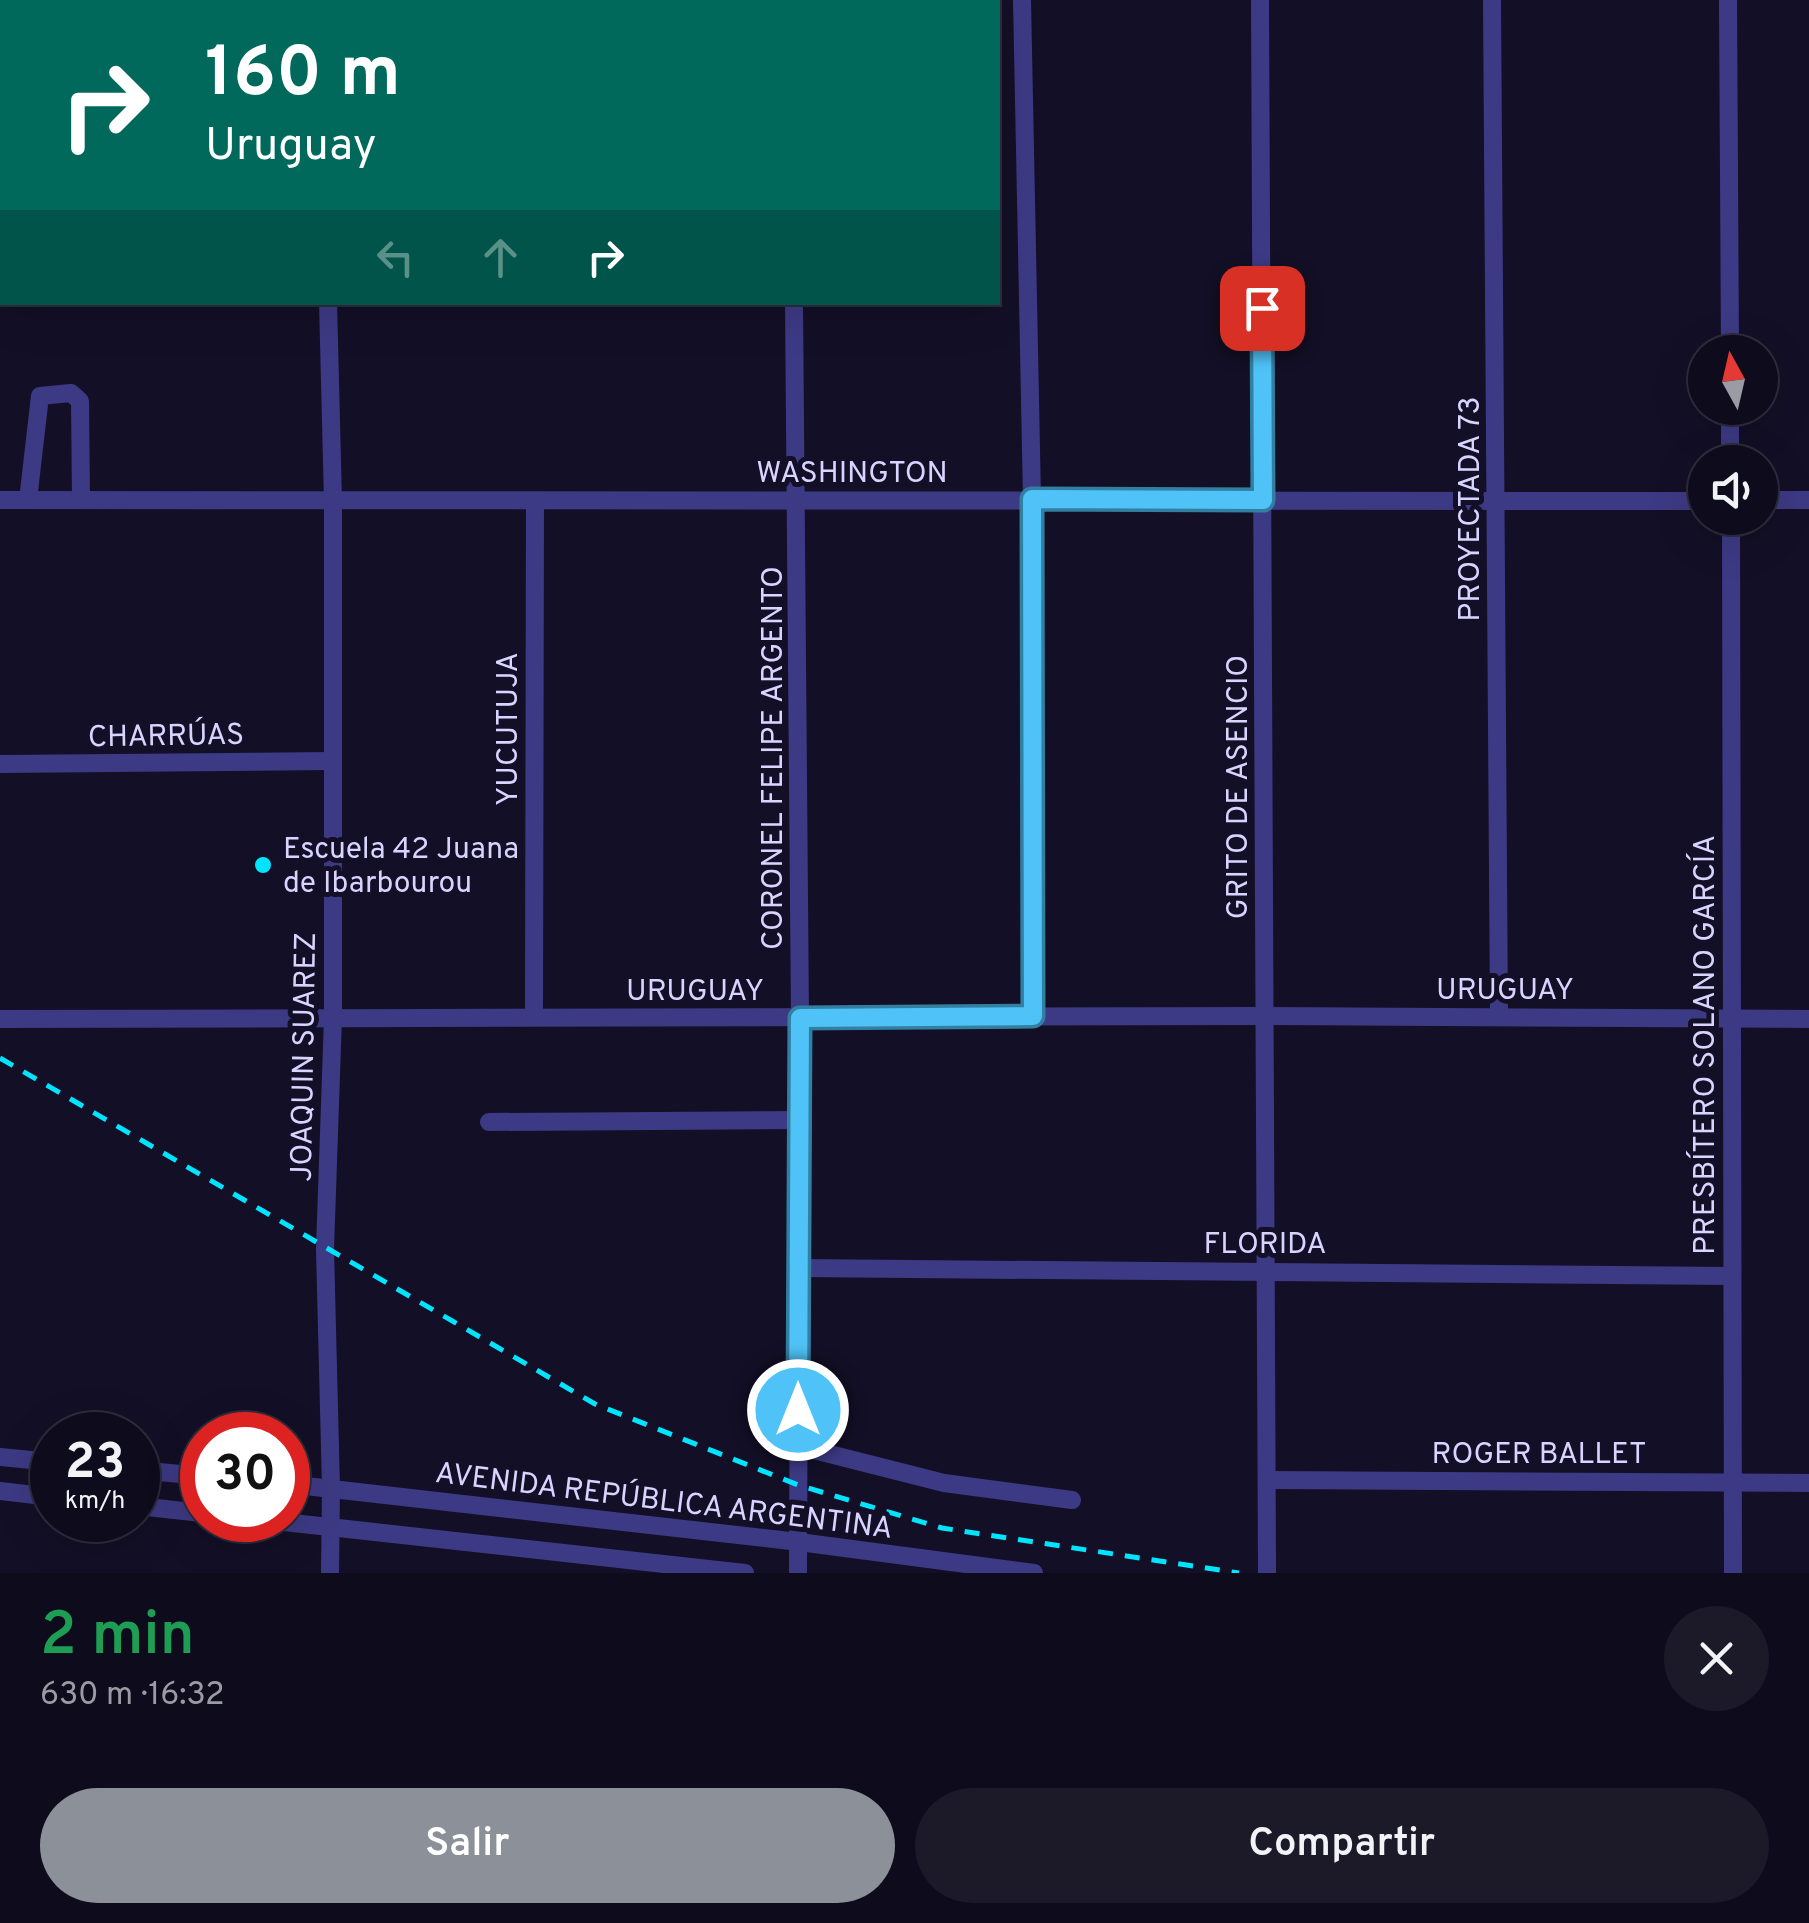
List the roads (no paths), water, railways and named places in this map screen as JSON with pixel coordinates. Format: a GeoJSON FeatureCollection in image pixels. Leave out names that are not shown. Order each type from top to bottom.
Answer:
{"type":"FeatureCollection","features":[{"type":"Feature","properties":{"kind":"street"},"geometry":{"type":"LineString","coordinates":[[1022,0],[1032,499],[1033,1016]]}},
{"type":"Feature","properties":{"kind":"street","name":"GRITO DE ASENCIO"},"geometry":{"type":"LineString","coordinates":[[1260,0],[1268,1573]]}},
{"type":"Feature","properties":{"kind":"street","name":"PROYECTADA 73"},"geometry":{"type":"LineString","coordinates":[[1492,0],[1500,1017]]}},
{"type":"Feature","properties":{"kind":"street"},"geometry":{"type":"LineString","coordinates":[[1728,0],[1730,335]]}},
{"type":"Feature","properties":{"kind":"street","name":"JOAQUIN SUAREZ"},"geometry":{"type":"LineString","coordinates":[[328,305],[334,761],[333,1017],[325,1249],[332,1488],[330,1573]]}},
{"type":"Feature","properties":{"kind":"street","name":"CORONEL FELIPE ARGENTO"},"geometry":{"type":"LineString","coordinates":[[794,305],[800,1018],[798,1573]]}},
{"type":"Feature","properties":{"kind":"street"},"geometry":{"type":"LineString","coordinates":[[28,500],[40,396],[71,393],[80,402],[81,500]]}},
{"type":"Feature","properties":{"kind":"street","name":"WASHINGTON"},"geometry":{"type":"LineString","coordinates":[[0,500],[1688,500]]}},
{"type":"Feature","properties":{"kind":"street"},"geometry":{"type":"LineString","coordinates":[[1778,500],[1809,500]]}},
{"type":"Feature","properties":{"kind":"street","name":"YUCUTUJA"},"geometry":{"type":"LineString","coordinates":[[534,1016],[535,501]]}},
{"type":"Feature","properties":{"kind":"street","name":"PRESBÍTERO SOLANO GARCÍA"},"geometry":{"type":"LineString","coordinates":[[1730,535],[1733,1573]]}},
{"type":"Feature","properties":{"kind":"street","name":"CHARRÚAS"},"geometry":{"type":"LineString","coordinates":[[0,764],[334,761]]}},
{"type":"Feature","properties":{"kind":"street","name":"URUGUAY"},"geometry":{"type":"LineString","coordinates":[[0,1019],[1809,1019]]}},
{"type":"Feature","properties":{"kind":"street"},"geometry":{"type":"LineString","coordinates":[[489,1122],[798,1120]]}},
{"type":"Feature","properties":{"kind":"street","name":"FLORIDA"},"geometry":{"type":"LineString","coordinates":[[799,1268],[1731,1276]]}},
{"type":"Feature","properties":{"kind":"street"},"geometry":{"type":"LineString","coordinates":[[798,1446],[944,1483],[1072,1500]]}},
{"type":"Feature","properties":{"kind":"street"},"geometry":{"type":"LineString","coordinates":[[0,1457],[30,1460]]}},
{"type":"Feature","properties":{"kind":"street","name":"ROGER BALLET"},"geometry":{"type":"LineString","coordinates":[[1268,1480],[1809,1483]]}},
{"type":"Feature","properties":{"kind":"street","name":"AVENIDA REPÚBLICA ARGENTINA"},"geometry":{"type":"LineString","coordinates":[[310,1486],[1034,1573]]}},
{"type":"Feature","properties":{"kind":"street"},"geometry":{"type":"LineString","coordinates":[[0,1491],[30,1494]]}},
{"type":"Feature","properties":{"kind":"street","name":"AVENIDA REPÚBLICA ARGENTINA"},"geometry":{"type":"LineString","coordinates":[[310,1525],[745,1573]]}},
{"type":"Feature","properties":{"kind":"railway"},"geometry":{"type":"LineString","coordinates":[[0,1058],[595,1404],[798,1485],[942,1528],[1239,1573]]}},
{"type":"Feature","properties":{"kind":"place","name":"Escuela 42 Juana de Ibarbourou"},"geometry":{"type":"Point","coordinates":[263,865]}}]}
